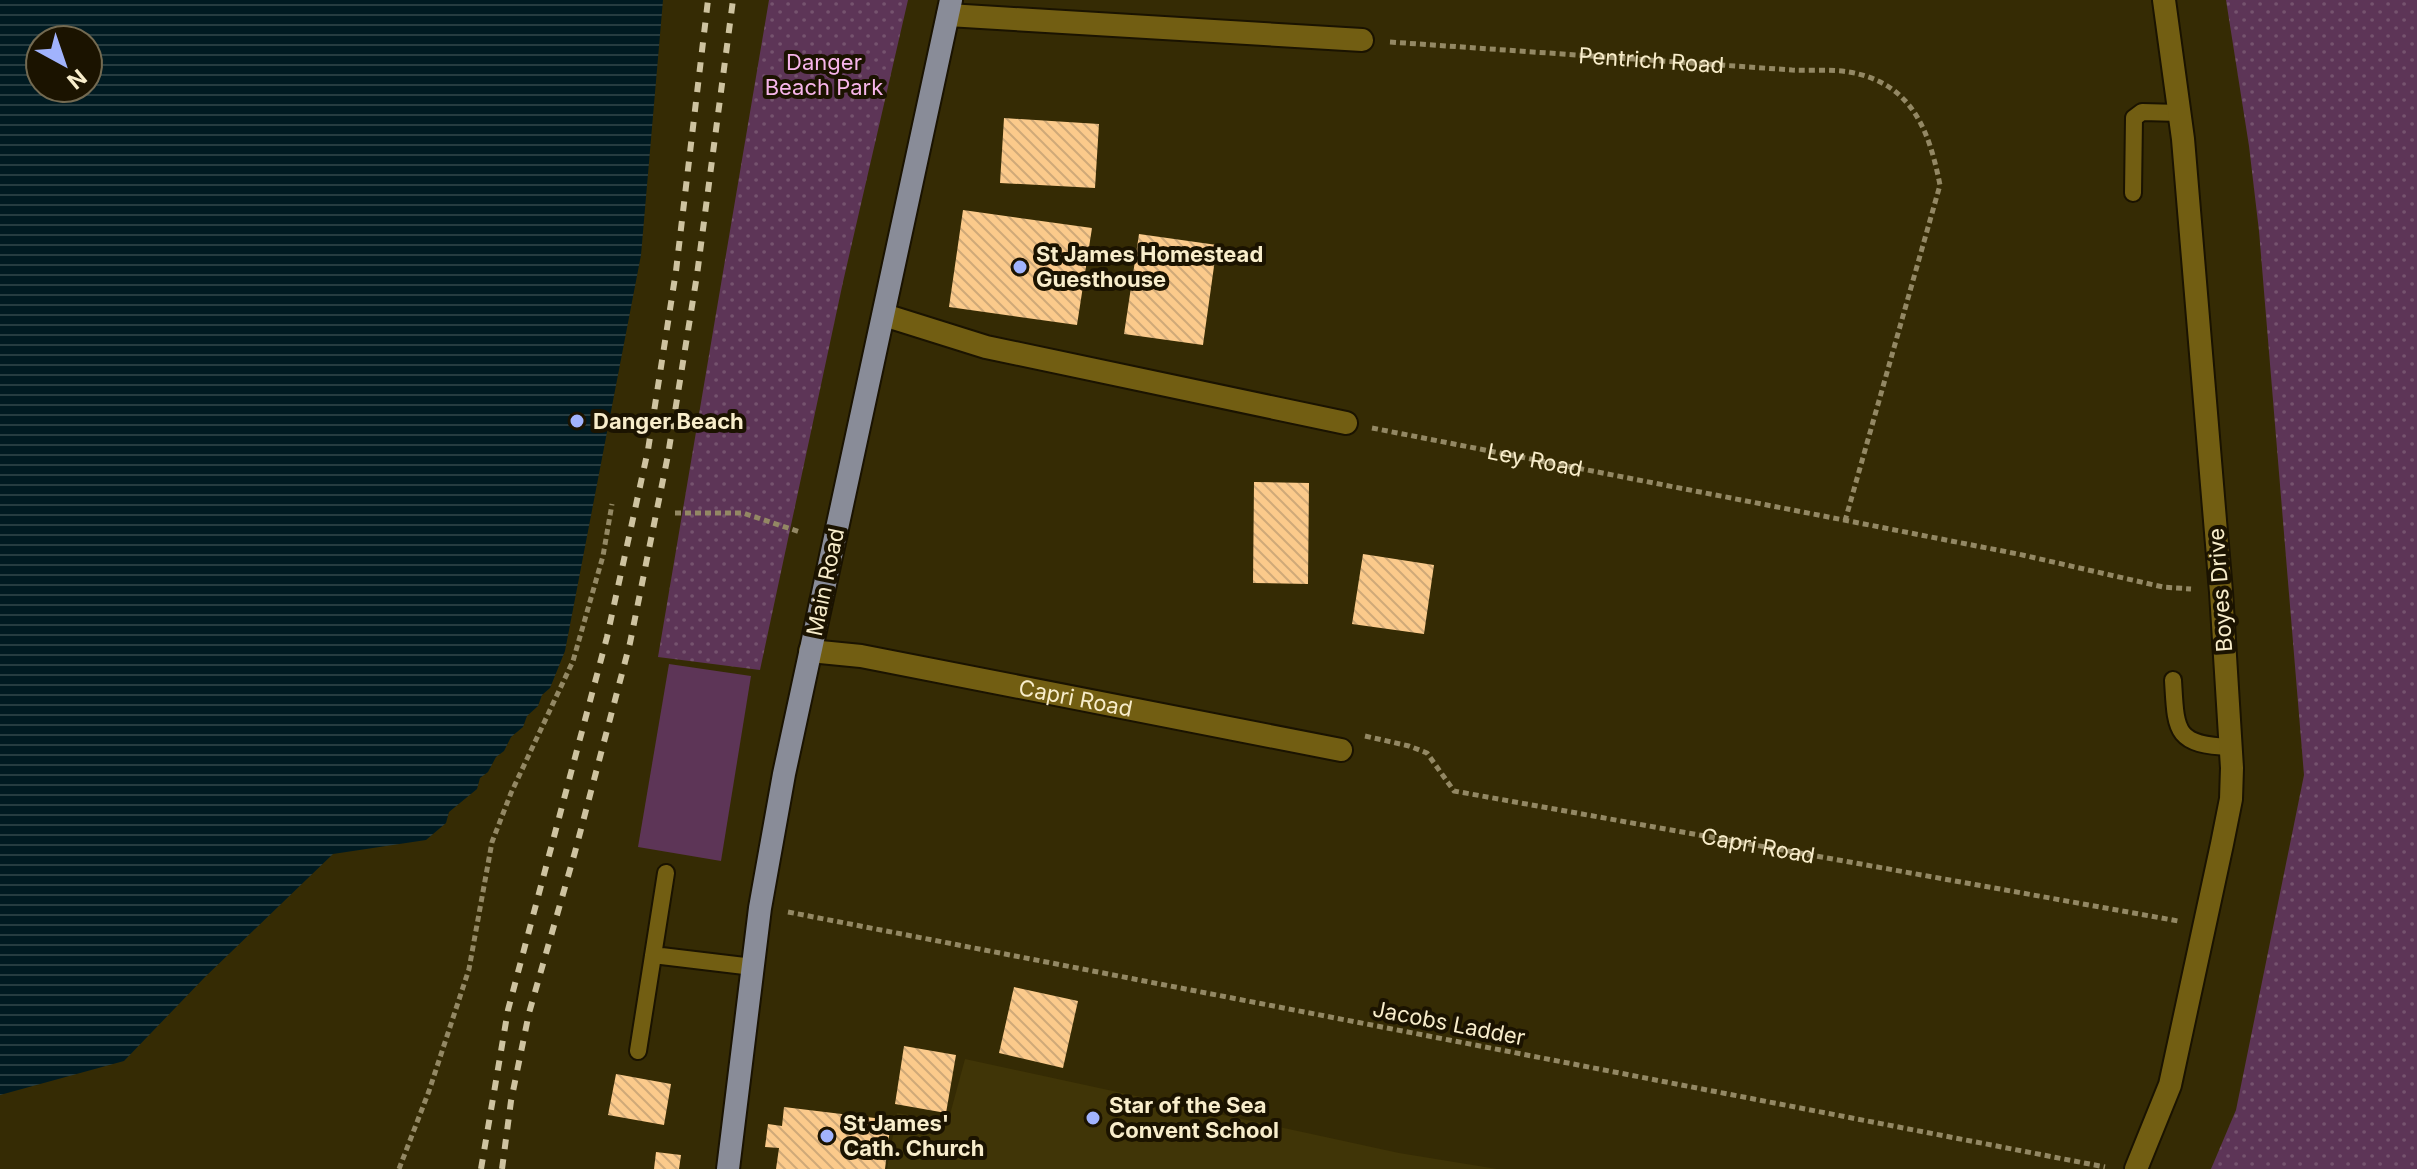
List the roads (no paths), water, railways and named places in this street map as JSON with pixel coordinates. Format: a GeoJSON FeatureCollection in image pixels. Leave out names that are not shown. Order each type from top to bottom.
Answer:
{"type":"FeatureCollection","features":[{"type":"Feature","properties":{"kind":"main road","name":"Main Road"},"geometry":{"type":"LineString","coordinates":[[728,1169],[753,967],[784,774],[949,7]]}},
{"type":"Feature","properties":{"kind":"street","name":"Boyes Drive"},"geometry":{"type":"LineString","coordinates":[[2136,1169],[2170,1085],[2231,799],[2231,747],[2215,516],[2180,113],[2164,0]]}},
{"type":"Feature","properties":{"kind":"street"},"geometry":{"type":"LineString","coordinates":[[949,7],[1362,40]]}},
{"type":"Feature","properties":{"kind":"street"},"geometry":{"type":"LineString","coordinates":[[884,315],[986,347],[1346,423]]}},
{"type":"Feature","properties":{"kind":"street","name":"Capri Road"},"geometry":{"type":"LineString","coordinates":[[810,651],[861,656],[1341,750]]}},
{"type":"Feature","properties":{"kind":"lane"},"geometry":{"type":"LineString","coordinates":[[2133,193],[2134,118],[2142,112],[2180,113]]}},
{"type":"Feature","properties":{"kind":"lane"},"geometry":{"type":"LineString","coordinates":[[2173,680],[2176,723],[2186,738],[2205,746],[2231,747]]}},
{"type":"Feature","properties":{"kind":"lane"},"geometry":{"type":"LineString","coordinates":[[638,1051],[666,873]]}},
{"type":"Feature","properties":{"kind":"lane"},"geometry":{"type":"LineString","coordinates":[[653,955],[753,967]]}},
{"type":"Feature","properties":{"kind":"water"},"geometry":{"type":"Polygon","coordinates":[[[0,0],[663,0],[641,255],[565,651],[550,688],[527,716],[523,727],[496,757],[488,772],[480,778],[477,789],[449,812],[446,823],[426,840],[333,854],[205,977],[124,1061],[0,1095],[0,0]]]}},
{"type":"Feature","properties":{"kind":"railway"},"geometry":{"type":"LineString","coordinates":[[481,1169],[508,1010],[607,637],[648,450],[676,271],[708,0]]}},
{"type":"Feature","properties":{"kind":"railway"},"geometry":{"type":"LineString","coordinates":[[502,1169],[511,1101],[529,1013],[630,643],[668,455],[697,275],[733,0]]}},
{"type":"Feature","properties":{"kind":"place","name":"St James Homestead Guesthouse"},"geometry":{"type":"Point","coordinates":[1020,267]}},
{"type":"Feature","properties":{"kind":"place","name":"Danger Beach"},"geometry":{"type":"Point","coordinates":[577,421]}},
{"type":"Feature","properties":{"kind":"place","name":"Star of the Sea Convent School"},"geometry":{"type":"Point","coordinates":[1093,1118]}},
{"type":"Feature","properties":{"kind":"place","name":"St James' Cath. Church"},"geometry":{"type":"Point","coordinates":[827,1136]}},
{"type":"Feature","properties":{"kind":"park label","name":"Danger Beach Park"},"geometry":{"type":"Point","coordinates":[824,74]}}]}
